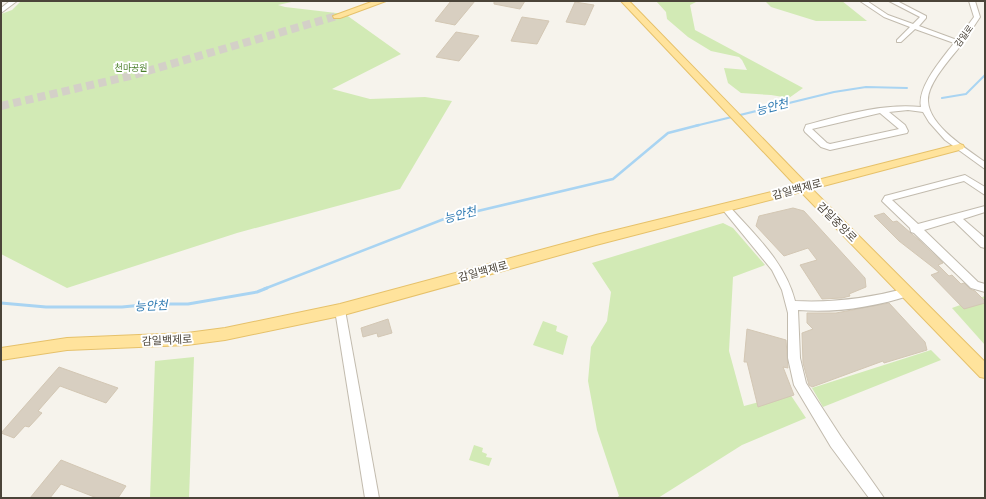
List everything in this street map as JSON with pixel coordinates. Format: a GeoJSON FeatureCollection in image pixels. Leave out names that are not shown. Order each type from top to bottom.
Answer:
{"type":"FeatureCollection","features":[{"type":"Feature","properties":{"kind":"main road"},"geometry":{"type":"LineString","coordinates":[[368,1],[335,14],[382,1]]}},
{"type":"Feature","properties":{"kind":"main road","name":"감일중앙로"},"geometry":{"type":"LineString","coordinates":[[625,1],[756,139],[985,372]]}},
{"type":"Feature","properties":{"kind":"main road","name":"감일백제로"},"geometry":{"type":"LineString","coordinates":[[1,354],[67,344],[187,339],[225,334],[340,310],[596,240],[726,208],[958,147]]}},
{"type":"Feature","properties":{"kind":"street"},"geometry":{"type":"LineString","coordinates":[[1,11],[14,1]]}},
{"type":"Feature","properties":{"kind":"street"},"geometry":{"type":"LineString","coordinates":[[863,1],[886,16],[959,43]]}},
{"type":"Feature","properties":{"kind":"street"},"geometry":{"type":"LineString","coordinates":[[892,1],[924,17],[899,41]]}},
{"type":"Feature","properties":{"kind":"street","name":"감일로"},"geometry":{"type":"LineString","coordinates":[[926,110],[924,100],[926,90],[977,17],[972,1]]}},
{"type":"Feature","properties":{"kind":"street"},"geometry":{"type":"LineString","coordinates":[[882,110],[902,127],[904,131],[830,147],[824,145],[808,130],[809,128],[882,110],[908,108],[926,110],[931,120],[942,132],[958,147],[985,166]]}},
{"type":"Feature","properties":{"kind":"street"},"geometry":{"type":"LineString","coordinates":[[985,192],[965,178],[888,198],[887,201],[914,229],[975,284],[985,288]]}},
{"type":"Feature","properties":{"kind":"street"},"geometry":{"type":"LineString","coordinates":[[726,208],[776,267],[787,290],[793,313],[794,358],[800,385],[836,442],[877,498]]}},
{"type":"Feature","properties":{"kind":"street"},"geometry":{"type":"LineString","coordinates":[[914,229],[985,209]]}},
{"type":"Feature","properties":{"kind":"street"},"geometry":{"type":"LineString","coordinates":[[955,217],[985,244]]}},
{"type":"Feature","properties":{"kind":"street"},"geometry":{"type":"LineString","coordinates":[[791,305],[836,307],[878,300],[908,292]]}},
{"type":"Feature","properties":{"kind":"street"},"geometry":{"type":"LineString","coordinates":[[340,310],[372,498]]}},
{"type":"Feature","properties":{"kind":"green space","name":"천마공원"},"geometry":{"type":"Polygon","coordinates":[[[21,1],[296,1],[278,5],[345,14],[401,54],[332,89],[370,99],[425,97],[452,101],[400,189],[237,233],[67,288],[1,254],[1,14],[12,10],[21,1]]]}},
{"type":"Feature","properties":{"kind":"green space"},"geometry":{"type":"Polygon","coordinates":[[[656,1],[698,1],[690,5],[695,30],[803,88],[789,98],[741,93],[728,83],[724,68],[747,70],[742,60],[739,57],[711,51],[688,37],[667,19],[666,12],[656,1]]]}},
{"type":"Feature","properties":{"kind":"green space"},"geometry":{"type":"Polygon","coordinates":[[[765,1],[842,1],[867,21],[816,21],[771,7],[765,1]]]}},
{"type":"Feature","properties":{"kind":"green space"},"geometry":{"type":"Polygon","coordinates":[[[723,223],[733,228],[765,265],[733,277],[729,351],[744,406],[790,394],[806,418],[742,445],[658,498],[616,498],[619,496],[597,430],[588,381],[591,347],[607,321],[611,292],[592,263],[723,223]]]}},
{"type":"Feature","properties":{"kind":"green space"},"geometry":{"type":"Polygon","coordinates":[[[985,296],[985,345],[952,308],[985,296]]]}},
{"type":"Feature","properties":{"kind":"green space"},"geometry":{"type":"Polygon","coordinates":[[[543,321],[557,326],[556,331],[568,336],[563,355],[533,345],[543,321]]]}},
{"type":"Feature","properties":{"kind":"green space"},"geometry":{"type":"Polygon","coordinates":[[[931,350],[941,360],[823,407],[812,388],[931,350]]]}},
{"type":"Feature","properties":{"kind":"green space"},"geometry":{"type":"Polygon","coordinates":[[[194,357],[189,498],[150,498],[155,361],[194,357]]]}},
{"type":"Feature","properties":{"kind":"green space"},"geometry":{"type":"Polygon","coordinates":[[[474,445],[483,448],[482,452],[487,454],[486,457],[492,458],[489,466],[469,460],[474,445]]]}},
{"type":"Feature","properties":{"kind":"building"},"geometry":{"type":"Polygon","coordinates":[[[451,1],[475,1],[455,25],[435,21],[451,1]]]}},
{"type":"Feature","properties":{"kind":"building"},"geometry":{"type":"Polygon","coordinates":[[[494,1],[525,1],[520,9],[494,4],[494,1]]]}},
{"type":"Feature","properties":{"kind":"building"},"geometry":{"type":"Polygon","coordinates":[[[575,2],[594,5],[585,25],[566,22],[575,2]]]}},
{"type":"Feature","properties":{"kind":"building"},"geometry":{"type":"Polygon","coordinates":[[[522,17],[549,21],[537,44],[511,41],[522,17]]]}},
{"type":"Feature","properties":{"kind":"building"},"geometry":{"type":"Polygon","coordinates":[[[456,32],[479,36],[459,61],[436,57],[456,32]]]}},
{"type":"Feature","properties":{"kind":"building"},"geometry":{"type":"Polygon","coordinates":[[[793,208],[804,211],[865,278],[866,287],[849,294],[850,296],[822,299],[800,265],[817,260],[808,248],[784,256],[756,226],[759,216],[793,208]]]}},
{"type":"Feature","properties":{"kind":"building"},"geometry":{"type":"Polygon","coordinates":[[[884,213],[893,222],[897,221],[943,263],[938,265],[949,276],[952,275],[961,284],[964,283],[970,289],[975,291],[985,301],[985,303],[964,309],[931,275],[939,272],[899,241],[874,216],[884,213]]]}},
{"type":"Feature","properties":{"kind":"building"},"geometry":{"type":"Polygon","coordinates":[[[889,303],[925,342],[927,350],[884,363],[883,361],[812,387],[809,385],[803,363],[802,333],[813,329],[807,323],[807,313],[836,313],[889,303]]]}},
{"type":"Feature","properties":{"kind":"building"},"geometry":{"type":"Polygon","coordinates":[[[388,319],[392,333],[378,337],[377,333],[363,337],[361,328],[388,319]]]}},
{"type":"Feature","properties":{"kind":"building"},"geometry":{"type":"Polygon","coordinates":[[[747,329],[786,340],[788,368],[783,367],[794,395],[758,407],[747,362],[744,362],[747,329]]]}},
{"type":"Feature","properties":{"kind":"building"},"geometry":{"type":"Polygon","coordinates":[[[59,367],[118,388],[106,403],[60,386],[38,411],[42,413],[29,427],[25,426],[14,438],[1,433],[59,367]]]}},
{"type":"Feature","properties":{"kind":"building"},"geometry":{"type":"Polygon","coordinates":[[[61,460],[126,486],[118,498],[97,498],[61,484],[50,498],[30,498],[61,460]]]}},
{"type":"Feature","properties":{"kind":"waterway","name":"능안천"},"geometry":{"type":"LineString","coordinates":[[942,98],[966,94],[985,75]]}},
{"type":"Feature","properties":{"kind":"waterway","name":"능안천"},"geometry":{"type":"LineString","coordinates":[[697,125],[834,92],[866,87],[907,88]]}},
{"type":"Feature","properties":{"kind":"waterway","name":"능안천"},"geometry":{"type":"LineString","coordinates":[[264,289],[444,219],[613,179],[668,133],[697,125]]}},
{"type":"Feature","properties":{"kind":"waterway","name":"능안천"},"geometry":{"type":"LineString","coordinates":[[1,303],[46,307],[122,307],[153,304],[188,304],[257,292],[267,288]]}},
{"type":"Feature","properties":{"kind":"tunnel"},"geometry":{"type":"LineString","coordinates":[[1,106],[130,76],[337,16]]}}]}
